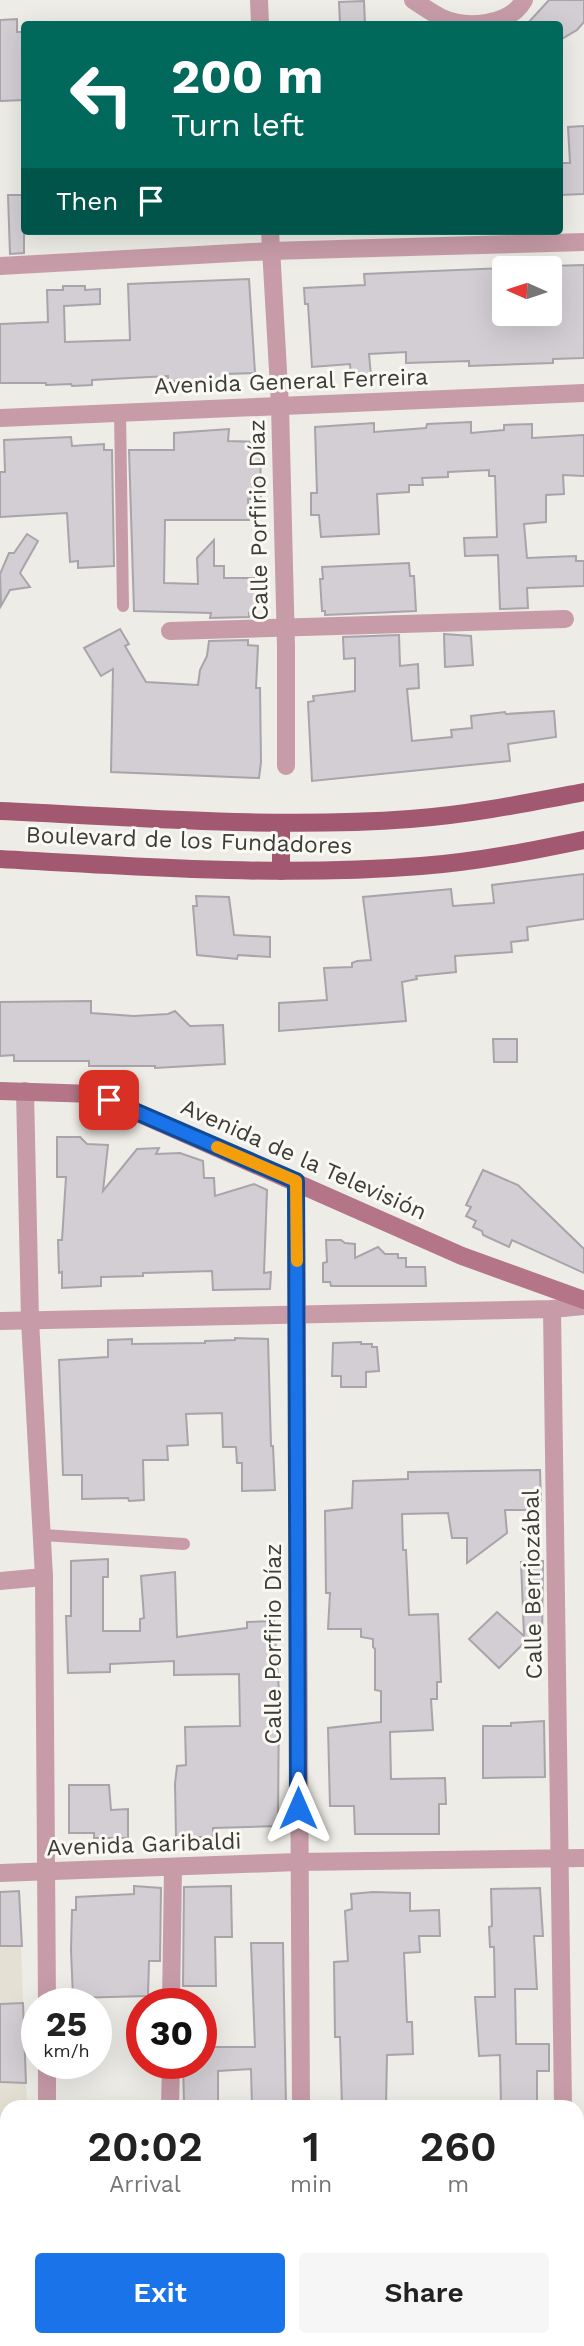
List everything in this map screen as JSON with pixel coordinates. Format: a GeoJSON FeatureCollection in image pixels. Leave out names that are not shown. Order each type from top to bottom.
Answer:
{"type":"FeatureCollection","features":[{"type":"Feature","properties":{"kind":"main road","name":"Boulevard de los Fundadores"},"geometry":{"type":"LineString","coordinates":[[0,811],[281,824],[412,819],[510,806],[584,792]]}},
{"type":"Feature","properties":{"kind":"main road"},"geometry":{"type":"LineString","coordinates":[[281,824],[281,871]]}},
{"type":"Feature","properties":{"kind":"main road","name":"Boulevard de los Fundadores"},"geometry":{"type":"LineString","coordinates":[[0,859],[281,871],[422,866],[512,855],[584,840]]}},
{"type":"Feature","properties":{"kind":"main road","name":"Avenida de la Televisión"},"geometry":{"type":"LineString","coordinates":[[0,1091],[95,1094],[462,1256],[584,1300]]}},
{"type":"Feature","properties":{"kind":"street"},"geometry":{"type":"LineString","coordinates":[[259,0],[260,21]]}},
{"type":"Feature","properties":{"kind":"street"},"geometry":{"type":"LineString","coordinates":[[413,0],[443,18],[454,21]]}},
{"type":"Feature","properties":{"kind":"street"},"geometry":{"type":"LineString","coordinates":[[492,21],[500,20],[521,6],[524,0]]}},
{"type":"Feature","properties":{"kind":"street","name":"Calle Porfirio Díaz"},"geometry":{"type":"LineString","coordinates":[[270,235],[280,405],[286,626],[286,766]]}},
{"type":"Feature","properties":{"kind":"street"},"geometry":{"type":"LineString","coordinates":[[0,266],[271,251],[584,242]]}},
{"type":"Feature","properties":{"kind":"street","name":"Avenida General Ferreira"},"geometry":{"type":"LineString","coordinates":[[0,418],[584,393]]}},
{"type":"Feature","properties":{"kind":"street"},"geometry":{"type":"LineString","coordinates":[[170,631],[565,619]]}},
{"type":"Feature","properties":{"kind":"street"},"geometry":{"type":"LineString","coordinates":[[25,1091],[30,1320],[43,1535],[47,1988]]}},
{"type":"Feature","properties":{"kind":"street","name":"Calle Porfirio Díaz"},"geometry":{"type":"LineString","coordinates":[[296,1181],[301,2100]]}},
{"type":"Feature","properties":{"kind":"street"},"geometry":{"type":"LineString","coordinates":[[0,1321],[552,1309],[584,1306]]}},
{"type":"Feature","properties":{"kind":"street","name":"Calle Berriozábal"},"geometry":{"type":"LineString","coordinates":[[552,1309],[564,2100]]}},
{"type":"Feature","properties":{"kind":"street"},"geometry":{"type":"LineString","coordinates":[[0,1581],[44,1577]]}},
{"type":"Feature","properties":{"kind":"street","name":"Avenida Garibaldi"},"geometry":{"type":"LineString","coordinates":[[0,1873],[298,1862],[584,1858]]}},
{"type":"Feature","properties":{"kind":"street"},"geometry":{"type":"LineString","coordinates":[[171,1988],[173,1867]]}},
{"type":"Feature","properties":{"kind":"street"},"geometry":{"type":"LineString","coordinates":[[47,2079],[47,2100]]}},
{"type":"Feature","properties":{"kind":"street"},"geometry":{"type":"LineString","coordinates":[[170,2100],[171,2079]]}},
{"type":"Feature","properties":{"kind":"lane"},"geometry":{"type":"LineString","coordinates":[[120,413],[123,606]]}},
{"type":"Feature","properties":{"kind":"lane"},"geometry":{"type":"LineString","coordinates":[[43,1535],[184,1544]]}},
{"type":"Feature","properties":{"kind":"shaded area"},"geometry":{"type":"Polygon","coordinates":[[[19,1891],[23,1988],[21,2079],[26,2079],[27,2100],[0,2100],[0,1892],[19,1891]]]}},
{"type":"Feature","properties":{"kind":"building"},"geometry":{"type":"Polygon","coordinates":[[[549,0],[584,0],[584,22],[563,38],[563,21],[530,21],[549,0]]]}},
{"type":"Feature","properties":{"kind":"building"},"geometry":{"type":"Polygon","coordinates":[[[364,1],[365,21],[340,21],[339,2],[364,1]]]}},
{"type":"Feature","properties":{"kind":"building"},"geometry":{"type":"Polygon","coordinates":[[[17,19],[17,32],[21,32],[21,100],[0,101],[0,20],[17,19]]]}},
{"type":"Feature","properties":{"kind":"building"},"geometry":{"type":"Polygon","coordinates":[[[584,126],[584,194],[563,195],[563,163],[570,163],[568,127],[584,126]]]}},
{"type":"Feature","properties":{"kind":"building"},"geometry":{"type":"Polygon","coordinates":[[[8,195],[21,195],[24,253],[10,254],[8,195]]]}},
{"type":"Feature","properties":{"kind":"building"},"geometry":{"type":"Polygon","coordinates":[[[584,265],[584,358],[553,359],[553,363],[469,366],[469,361],[406,363],[406,352],[369,354],[371,376],[351,377],[350,364],[312,367],[308,304],[305,304],[304,288],[365,285],[364,274],[492,269],[492,326],[562,326],[562,266],[584,265]]]}},
{"type":"Feature","properties":{"kind":"building"},"geometry":{"type":"Polygon","coordinates":[[[249,279],[255,373],[226,374],[227,380],[174,384],[174,381],[168,381],[168,376],[92,380],[92,385],[72,386],[0,383],[0,324],[48,322],[47,290],[63,290],[63,286],[85,286],[85,290],[100,289],[100,304],[64,306],[65,342],[130,340],[128,284],[249,279]]]}},
{"type":"Feature","properties":{"kind":"building"},"geometry":{"type":"Polygon","coordinates":[[[471,422],[471,433],[504,430],[504,425],[532,424],[532,438],[584,435],[584,476],[563,475],[564,494],[546,495],[546,522],[524,524],[527,558],[576,556],[576,561],[584,561],[584,586],[527,588],[528,608],[500,609],[498,555],[465,556],[464,538],[497,537],[495,476],[489,476],[489,470],[448,472],[448,477],[422,478],[423,485],[409,485],[409,492],[377,494],[379,534],[321,537],[319,515],[311,515],[311,493],[317,493],[315,427],[374,423],[374,432],[426,428],[427,424],[471,422]]]}},
{"type":"Feature","properties":{"kind":"building"},"geometry":{"type":"Polygon","coordinates":[[[229,429],[228,441],[260,442],[261,499],[248,499],[249,520],[165,520],[164,583],[198,584],[197,558],[214,540],[214,566],[224,566],[224,578],[254,578],[254,590],[257,591],[256,613],[249,613],[249,617],[210,618],[211,613],[134,611],[129,450],[174,450],[174,433],[229,429]]]}},
{"type":"Feature","properties":{"kind":"building"},"geometry":{"type":"Polygon","coordinates":[[[71,437],[72,446],[104,444],[104,450],[112,450],[114,566],[78,568],[78,561],[70,562],[67,513],[0,517],[0,472],[5,472],[4,440],[71,437]]]}},
{"type":"Feature","properties":{"kind":"building"},"geometry":{"type":"Polygon","coordinates":[[[27,534],[38,541],[20,573],[30,587],[10,590],[1,606],[0,574],[9,553],[14,553],[27,534]]]}},
{"type":"Feature","properties":{"kind":"building"},"geometry":{"type":"Polygon","coordinates":[[[409,563],[410,576],[414,576],[416,611],[325,615],[325,611],[322,611],[322,567],[409,563]]]}},
{"type":"Feature","properties":{"kind":"building"},"geometry":{"type":"Polygon","coordinates":[[[120,629],[129,644],[125,646],[146,682],[198,685],[209,641],[248,640],[248,645],[258,646],[256,688],[260,688],[259,778],[111,772],[113,669],[101,676],[84,648],[120,629]]]}},
{"type":"Feature","properties":{"kind":"building"},"geometry":{"type":"Polygon","coordinates":[[[444,634],[471,636],[473,665],[445,667],[444,634]]]}},
{"type":"Feature","properties":{"kind":"building"},"geometry":{"type":"Polygon","coordinates":[[[399,635],[400,666],[418,664],[419,688],[407,689],[412,741],[452,737],[451,730],[472,728],[471,716],[505,712],[554,711],[556,737],[508,744],[510,761],[312,781],[308,702],[314,701],[313,696],[355,691],[355,658],[344,659],[343,637],[399,635]]]}},
{"type":"Feature","properties":{"kind":"building"},"geometry":{"type":"Polygon","coordinates":[[[584,874],[584,919],[527,927],[528,940],[511,942],[512,952],[455,956],[456,972],[416,976],[417,979],[402,982],[406,1021],[279,1031],[279,1003],[327,1000],[324,968],[352,967],[352,963],[357,961],[371,960],[363,897],[451,889],[453,906],[494,903],[492,885],[584,874]]]}},
{"type":"Feature","properties":{"kind":"building"},"geometry":{"type":"Polygon","coordinates":[[[196,896],[229,897],[234,935],[270,937],[270,957],[238,955],[237,959],[197,955],[193,906],[197,906],[196,896]]]}},
{"type":"Feature","properties":{"kind":"building"},"geometry":{"type":"Polygon","coordinates":[[[91,1001],[91,1013],[134,1016],[168,1014],[175,1011],[190,1026],[223,1025],[225,1064],[155,1068],[89,1066],[89,1061],[14,1061],[14,1055],[0,1056],[0,1002],[91,1001]]]}},
{"type":"Feature","properties":{"kind":"building"},"geometry":{"type":"Polygon","coordinates":[[[493,1039],[517,1039],[517,1062],[494,1062],[493,1039]]]}},
{"type":"Feature","properties":{"kind":"building"},"geometry":{"type":"Polygon","coordinates":[[[57,1137],[80,1137],[87,1144],[108,1145],[103,1191],[137,1149],[159,1148],[156,1154],[180,1153],[203,1161],[204,1178],[214,1178],[215,1196],[254,1184],[267,1190],[264,1273],[271,1272],[270,1289],[213,1290],[212,1271],[101,1277],[101,1286],[62,1288],[58,1240],[62,1240],[66,1177],[57,1177],[57,1137]]]}},
{"type":"Feature","properties":{"kind":"building"},"geometry":{"type":"Polygon","coordinates":[[[483,1170],[518,1185],[584,1249],[584,1273],[512,1240],[509,1247],[483,1235],[482,1231],[473,1227],[476,1221],[466,1216],[471,1207],[466,1205],[483,1170]]]}},
{"type":"Feature","properties":{"kind":"building"},"geometry":{"type":"Polygon","coordinates":[[[326,1240],[355,1244],[355,1258],[378,1247],[385,1254],[398,1254],[398,1258],[406,1258],[406,1267],[425,1267],[426,1286],[331,1286],[330,1282],[323,1282],[323,1263],[327,1262],[326,1240]]]}},
{"type":"Feature","properties":{"kind":"building"},"geometry":{"type":"Polygon","coordinates":[[[235,1338],[268,1339],[275,1490],[242,1491],[242,1463],[237,1463],[236,1447],[223,1447],[222,1413],[186,1414],[188,1445],[167,1446],[168,1460],[143,1460],[144,1500],[82,1499],[82,1475],[63,1475],[59,1360],[108,1357],[108,1340],[132,1339],[132,1344],[205,1343],[235,1338]]]}},
{"type":"Feature","properties":{"kind":"building"},"geometry":{"type":"Polygon","coordinates":[[[361,1342],[377,1347],[379,1371],[366,1372],[366,1387],[341,1387],[341,1376],[332,1376],[333,1343],[361,1342]]]}},
{"type":"Feature","properties":{"kind":"building"},"geometry":{"type":"Polygon","coordinates":[[[540,1470],[541,1502],[532,1502],[533,1510],[505,1510],[507,1533],[467,1563],[467,1538],[452,1538],[448,1513],[402,1514],[409,1615],[438,1614],[441,1682],[437,1682],[437,1699],[431,1699],[433,1730],[390,1732],[391,1779],[445,1778],[446,1804],[439,1804],[439,1834],[355,1834],[354,1806],[330,1806],[328,1728],[381,1722],[381,1691],[375,1690],[373,1639],[361,1637],[361,1629],[328,1629],[330,1593],[326,1593],[325,1511],[352,1508],[353,1481],[408,1479],[408,1472],[540,1470]]]}},
{"type":"Feature","properties":{"kind":"building"},"geometry":{"type":"Polygon","coordinates":[[[108,1559],[108,1577],[103,1577],[103,1631],[140,1631],[140,1619],[144,1618],[141,1576],[175,1572],[177,1637],[247,1628],[247,1622],[274,1621],[279,1691],[278,1826],[213,1828],[213,1837],[176,1837],[175,1784],[177,1766],[186,1765],[185,1727],[240,1726],[239,1674],[174,1675],[174,1661],[110,1664],[110,1672],[68,1673],[66,1616],[71,1616],[71,1561],[108,1559]]]}},
{"type":"Feature","properties":{"kind":"building"},"geometry":{"type":"Polygon","coordinates":[[[543,1561],[542,1645],[524,1643],[499,1668],[469,1639],[497,1612],[524,1636],[521,1562],[543,1561]]]}},
{"type":"Feature","properties":{"kind":"building"},"geometry":{"type":"Polygon","coordinates":[[[544,1721],[545,1777],[483,1778],[483,1726],[511,1726],[511,1723],[544,1721]]]}},
{"type":"Feature","properties":{"kind":"building"},"geometry":{"type":"Polygon","coordinates":[[[69,1785],[109,1785],[111,1810],[128,1809],[128,1838],[94,1838],[94,1833],[69,1833],[69,1785]]]}},
{"type":"Feature","properties":{"kind":"building"},"geometry":{"type":"Polygon","coordinates":[[[134,1886],[161,1888],[160,1961],[149,1961],[148,1988],[126,1988],[126,1997],[112,1997],[112,1988],[73,1988],[72,1910],[76,1910],[76,1897],[134,1894],[134,1886]]]}},
{"type":"Feature","properties":{"kind":"building"},"geometry":{"type":"Polygon","coordinates":[[[231,1886],[232,1937],[215,1937],[216,1986],[183,1986],[184,1887],[231,1886]]]}},
{"type":"Feature","properties":{"kind":"building"},"geometry":{"type":"Polygon","coordinates":[[[540,1888],[543,1936],[534,1936],[537,1989],[515,1989],[516,2044],[549,2044],[549,2071],[537,2071],[537,2100],[501,2100],[500,2055],[479,2056],[475,1997],[495,1997],[494,1947],[490,1947],[489,1927],[492,1926],[491,1889],[540,1888]]]}},
{"type":"Feature","properties":{"kind":"building"},"geometry":{"type":"Polygon","coordinates":[[[19,1891],[22,1946],[0,1946],[0,1892],[19,1891]]]}},
{"type":"Feature","properties":{"kind":"building"},"geometry":{"type":"Polygon","coordinates":[[[410,1893],[410,1911],[439,1910],[440,1936],[419,1936],[420,1952],[404,1953],[407,2022],[412,2022],[413,2054],[387,2055],[386,2100],[342,2100],[340,2037],[335,2037],[334,1962],[348,1961],[345,1911],[352,1909],[351,1894],[410,1893]]]}},
{"type":"Feature","properties":{"kind":"building"},"geometry":{"type":"Polygon","coordinates":[[[251,1943],[283,1943],[286,2100],[252,2100],[251,2069],[218,2071],[218,2100],[184,2100],[183,2079],[217,2079],[217,2047],[255,2047],[251,1943]]]}},
{"type":"Feature","properties":{"kind":"building"},"geometry":{"type":"Polygon","coordinates":[[[21,2003],[21,2079],[26,2079],[26,2083],[0,2082],[0,2004],[21,2003]]]}},
{"type":"Feature","properties":{"kind":"slow traffic"},"geometry":{"type":"LineString","coordinates":[[217,1147],[296,1181],[297,1261]]}},
{"type":"Feature","properties":{"kind":"route"},"geometry":{"type":"LineString","coordinates":[[109,1100],[296,1181],[298,1808]]}}]}
